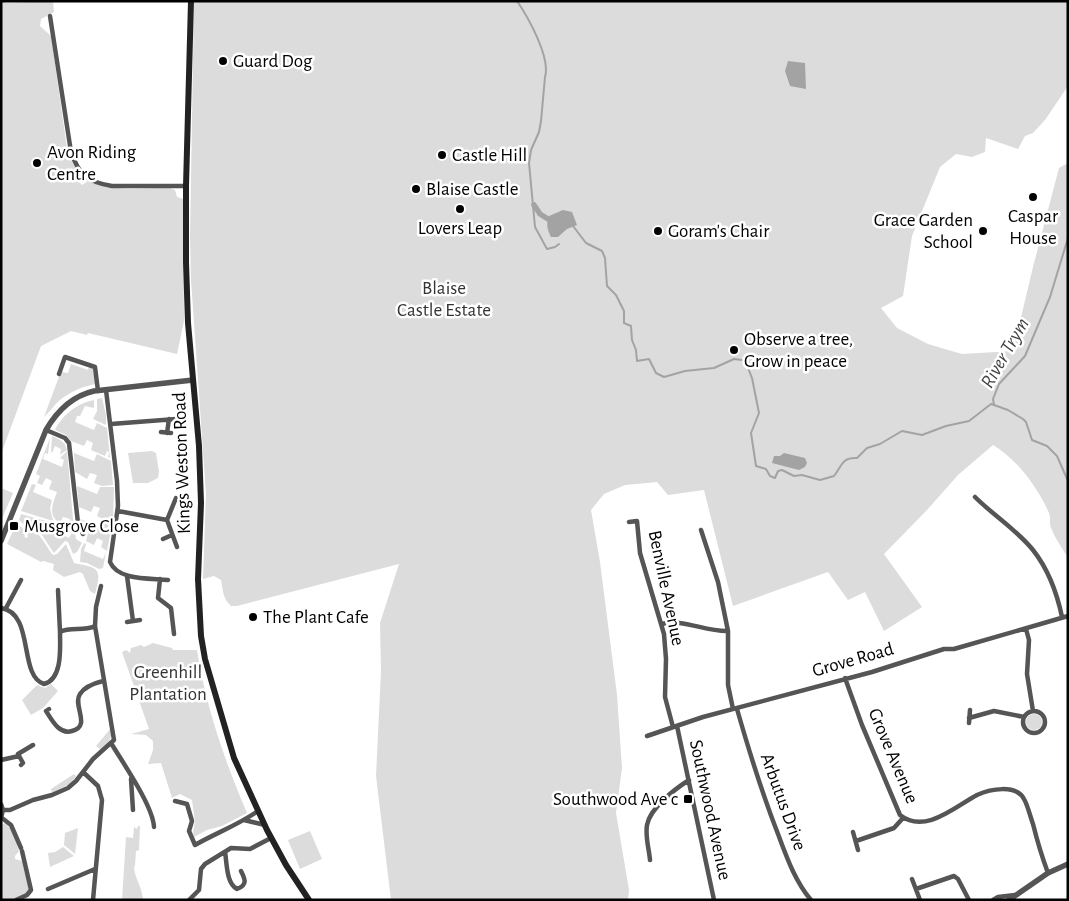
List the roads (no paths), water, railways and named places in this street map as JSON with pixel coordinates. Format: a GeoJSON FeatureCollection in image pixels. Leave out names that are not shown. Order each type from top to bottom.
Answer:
{"type":"FeatureCollection","features":[{"type":"Feature","properties":{"kind":"main road","name":"Kings Weston Road"},"geometry":{"type":"LineString","coordinates":[[191,1],[186,186],[188,323],[201,504],[198,579],[201,636],[205,659],[234,758],[271,838],[309,900]]}},
{"type":"Feature","properties":{"kind":"street"},"geometry":{"type":"LineString","coordinates":[[50,16],[71,152],[84,177],[100,184],[112,186],[186,186]]}},
{"type":"Feature","properties":{"kind":"street"},"geometry":{"type":"LineString","coordinates":[[44,23],[51,22]]}},
{"type":"Feature","properties":{"kind":"street"},"geometry":{"type":"LineString","coordinates":[[79,182],[84,177]]}},
{"type":"Feature","properties":{"kind":"street"},"geometry":{"type":"LineString","coordinates":[[58,374],[65,357],[92,365],[96,370],[98,391]]}},
{"type":"Feature","properties":{"kind":"street"},"geometry":{"type":"LineString","coordinates":[[62,366],[68,369]]}},
{"type":"Feature","properties":{"kind":"street"},"geometry":{"type":"LineString","coordinates":[[1,541],[46,430],[65,405],[81,395],[98,391],[193,380]]}},
{"type":"Feature","properties":{"kind":"street"},"geometry":{"type":"LineString","coordinates":[[106,390],[117,481],[118,511],[109,560],[116,571],[127,576],[168,580]]}},
{"type":"Feature","properties":{"kind":"street"},"geometry":{"type":"LineString","coordinates":[[111,424],[176,418]]}},
{"type":"Feature","properties":{"kind":"street"},"geometry":{"type":"LineString","coordinates":[[167,433],[169,419]]}},
{"type":"Feature","properties":{"kind":"street"},"geometry":{"type":"LineString","coordinates":[[46,430],[63,437],[69,443],[78,523],[83,534]]}},
{"type":"Feature","properties":{"kind":"street"},"geometry":{"type":"LineString","coordinates":[[176,498],[167,520],[178,547]]}},
{"type":"Feature","properties":{"kind":"street"},"geometry":{"type":"LineString","coordinates":[[977,500],[1032,548],[1044,566],[1065,617]]}},
{"type":"Feature","properties":{"kind":"street"},"geometry":{"type":"LineString","coordinates":[[118,511],[167,520]]}},
{"type":"Feature","properties":{"kind":"street","name":"Benville Avenue"},"geometry":{"type":"LineString","coordinates":[[629,522],[637,521],[640,553],[662,624],[665,649],[665,697],[675,727]]}},
{"type":"Feature","properties":{"kind":"street","name":"Arbutus Drive"},"geometry":{"type":"LineString","coordinates":[[708,531],[701,531],[718,582],[728,631],[728,685],[762,792],[792,871],[802,890],[811,900]]}},
{"type":"Feature","properties":{"kind":"street"},"geometry":{"type":"LineString","coordinates":[[163,539],[172,535]]}},
{"type":"Feature","properties":{"kind":"street"},"geometry":{"type":"LineString","coordinates":[[127,576],[133,621]]}},
{"type":"Feature","properties":{"kind":"street"},"geometry":{"type":"LineString","coordinates":[[160,579],[158,598],[170,607],[174,614],[174,634]]}},
{"type":"Feature","properties":{"kind":"street"},"geometry":{"type":"LineString","coordinates":[[19,581],[4,608],[13,613],[20,623],[32,670],[42,684],[51,682],[57,670],[60,632],[60,596],[58,590]]}},
{"type":"Feature","properties":{"kind":"street"},"geometry":{"type":"LineString","coordinates":[[4,810],[10,810],[31,800],[62,791],[72,785],[93,759],[111,743],[114,735],[103,681],[95,626],[100,586]]}},
{"type":"Feature","properties":{"kind":"street","name":"Grove Road"},"geometry":{"type":"LineString","coordinates":[[647,736],[698,719],[944,649],[954,649],[1065,617]]}},
{"type":"Feature","properties":{"kind":"street"},"geometry":{"type":"LineString","coordinates":[[127,622],[140,620]]}},
{"type":"Feature","properties":{"kind":"street"},"geometry":{"type":"LineString","coordinates":[[662,624],[674,622],[715,631],[728,631]]}},
{"type":"Feature","properties":{"kind":"street"},"geometry":{"type":"LineString","coordinates":[[60,632],[67,629],[87,629],[95,626]]}},
{"type":"Feature","properties":{"kind":"street"},"geometry":{"type":"LineString","coordinates":[[1026,628],[1029,640],[1027,674],[1033,711]]}},
{"type":"Feature","properties":{"kind":"street","name":"Grove Avenue"},"geometry":{"type":"LineString","coordinates":[[845,678],[898,812],[903,818],[931,820],[954,811],[978,795],[998,790],[1015,791],[1021,795],[1027,806],[1048,872]]}},
{"type":"Feature","properties":{"kind":"street"},"geometry":{"type":"LineString","coordinates":[[49,709],[46,712],[58,728],[68,732],[75,730],[80,726],[82,719],[78,705],[79,694],[90,685],[103,681]]}},
{"type":"Feature","properties":{"kind":"street"},"geometry":{"type":"LineString","coordinates":[[970,710],[969,720],[994,711],[1024,717]]}},
{"type":"Feature","properties":{"kind":"street"},"geometry":{"type":"LineString","coordinates":[[1033,711],[1040,713],[1044,719],[1044,726],[1038,731],[1031,732],[1025,728],[1024,717],[1033,711]]}},
{"type":"Feature","properties":{"kind":"street"},"geometry":{"type":"LineString","coordinates":[[1012,722],[1013,715]]}},
{"type":"Feature","properties":{"kind":"street","name":"Southwood Avenue"},"geometry":{"type":"LineString","coordinates":[[675,727],[714,900]]}},
{"type":"Feature","properties":{"kind":"street"},"geometry":{"type":"LineString","coordinates":[[111,743],[118,749],[150,808],[154,827]]}},
{"type":"Feature","properties":{"kind":"street"},"geometry":{"type":"LineString","coordinates":[[1,760],[19,756],[18,754],[33,745]]}},
{"type":"Feature","properties":{"kind":"street"},"geometry":{"type":"LineString","coordinates":[[19,756],[23,763],[20,765]]}},
{"type":"Feature","properties":{"kind":"street"},"geometry":{"type":"LineString","coordinates":[[83,772],[94,782],[101,795],[102,806],[93,900]]}},
{"type":"Feature","properties":{"kind":"street"},"geometry":{"type":"LineString","coordinates":[[131,776],[133,810]]}},
{"type":"Feature","properties":{"kind":"street"},"geometry":{"type":"LineString","coordinates":[[650,860],[646,828],[649,818],[677,787],[688,780]]}},
{"type":"Feature","properties":{"kind":"street"},"geometry":{"type":"LineString","coordinates":[[176,801],[188,804],[192,821],[189,831],[195,845],[258,812]]}},
{"type":"Feature","properties":{"kind":"street"},"geometry":{"type":"LineString","coordinates":[[1,804],[4,810],[2,818],[12,825],[31,890],[28,895],[16,900]]}},
{"type":"Feature","properties":{"kind":"street"},"geometry":{"type":"LineString","coordinates":[[856,841],[894,828],[903,818]]}},
{"type":"Feature","properties":{"kind":"street"},"geometry":{"type":"LineString","coordinates":[[244,820],[265,825]]}},
{"type":"Feature","properties":{"kind":"street"},"geometry":{"type":"LineString","coordinates":[[853,832],[858,850]]}},
{"type":"Feature","properties":{"kind":"street"},"geometry":{"type":"LineString","coordinates":[[189,900],[199,890],[200,871],[203,866],[233,848],[250,849],[271,838]]}},
{"type":"Feature","properties":{"kind":"street"},"geometry":{"type":"LineString","coordinates":[[648,848],[655,847]]}},
{"type":"Feature","properties":{"kind":"street"},"geometry":{"type":"LineString","coordinates":[[225,852],[230,881],[234,887],[243,886],[245,883],[241,871]]}},
{"type":"Feature","properties":{"kind":"street"},"geometry":{"type":"LineString","coordinates":[[1009,900],[1048,872],[1068,864]]}},
{"type":"Feature","properties":{"kind":"street"},"geometry":{"type":"LineString","coordinates":[[48,889],[96,869]]}},
{"type":"Feature","properties":{"kind":"street"},"geometry":{"type":"LineString","coordinates":[[916,889],[954,876],[958,879],[969,900]]}},
{"type":"Feature","properties":{"kind":"street"},"geometry":{"type":"LineString","coordinates":[[912,879],[920,900]]}},
{"type":"Feature","properties":{"kind":"street"},"geometry":{"type":"LineString","coordinates":[[993,900],[998,897],[1015,895]]}},
{"type":"Feature","properties":{"kind":"waterway"},"geometry":{"type":"LineString","coordinates":[[517,1],[542,49],[546,69],[541,121],[539,132],[531,150],[529,163],[535,227],[547,249],[559,244]]}},
{"type":"Feature","properties":{"kind":"waterway"},"geometry":{"type":"LineString","coordinates":[[534,205],[540,214],[548,219]]}},
{"type":"Feature","properties":{"kind":"waterway"},"geometry":{"type":"LineString","coordinates":[[573,226],[586,243],[602,251],[605,258],[607,286],[616,295],[624,311],[624,323],[631,326],[637,361],[649,359],[656,373],[664,377],[685,371],[714,368],[734,359],[742,360],[746,363],[752,378],[759,413],[751,433],[756,466],[766,469],[770,476],[775,478],[778,471],[782,470],[794,476],[802,475],[820,480],[834,476],[848,459],[857,458],[867,448],[880,444],[902,431],[922,435],[946,426],[969,421],[991,404],[994,405]]}},
{"type":"Feature","properties":{"kind":"waterway","name":"River Trym"},"geometry":{"type":"LineString","coordinates":[[994,405],[993,399],[999,384],[1025,356],[1050,297],[1068,238]]}},
{"type":"Feature","properties":{"kind":"waterway","name":"River Trym"},"geometry":{"type":"LineString","coordinates":[[994,405],[1008,410],[1026,422],[1032,440],[1047,446],[1057,456],[1068,481]]}},
{"type":"Feature","properties":{"kind":"place","name":"Guard Dog"},"geometry":{"type":"Point","coordinates":[223,61]}},
{"type":"Feature","properties":{"kind":"place","name":"Castle Hill"},"geometry":{"type":"Point","coordinates":[442,155]}},
{"type":"Feature","properties":{"kind":"place","name":"Avon Riding Centre"},"geometry":{"type":"Point","coordinates":[37,163]}},
{"type":"Feature","properties":{"kind":"place","name":"Blaise Castle"},"geometry":{"type":"Point","coordinates":[416,189]}},
{"type":"Feature","properties":{"kind":"place","name":"Caspar House"},"geometry":{"type":"Point","coordinates":[1033,197]}},
{"type":"Feature","properties":{"kind":"place","name":"Lovers Leap"},"geometry":{"type":"Point","coordinates":[460,209]}},
{"type":"Feature","properties":{"kind":"place","name":"Goram's Chair"},"geometry":{"type":"Point","coordinates":[658,231]}},
{"type":"Feature","properties":{"kind":"place","name":"Grace Garden School"},"geometry":{"type":"Point","coordinates":[983,231]}},
{"type":"Feature","properties":{"kind":"place","name":"Observe a tree, Grow in peace"},"geometry":{"type":"Point","coordinates":[734,350]}},
{"type":"Feature","properties":{"kind":"place","name":"Musgrove Close"},"geometry":{"type":"Point","coordinates":[14,526]}},
{"type":"Feature","properties":{"kind":"place","name":"The Plant Cafe"},"geometry":{"type":"Point","coordinates":[253,617]}},
{"type":"Feature","properties":{"kind":"place","name":"Southwood Ave c"},"geometry":{"type":"Point","coordinates":[688,799]}},
{"type":"Feature","properties":{"kind":"park label","name":"Blaise Castle Estate"},"geometry":{"type":"Point","coordinates":[444,299]}},
{"type":"Feature","properties":{"kind":"park label","name":"Greenhill Plantation"},"geometry":{"type":"Point","coordinates":[168,683]}}]}
